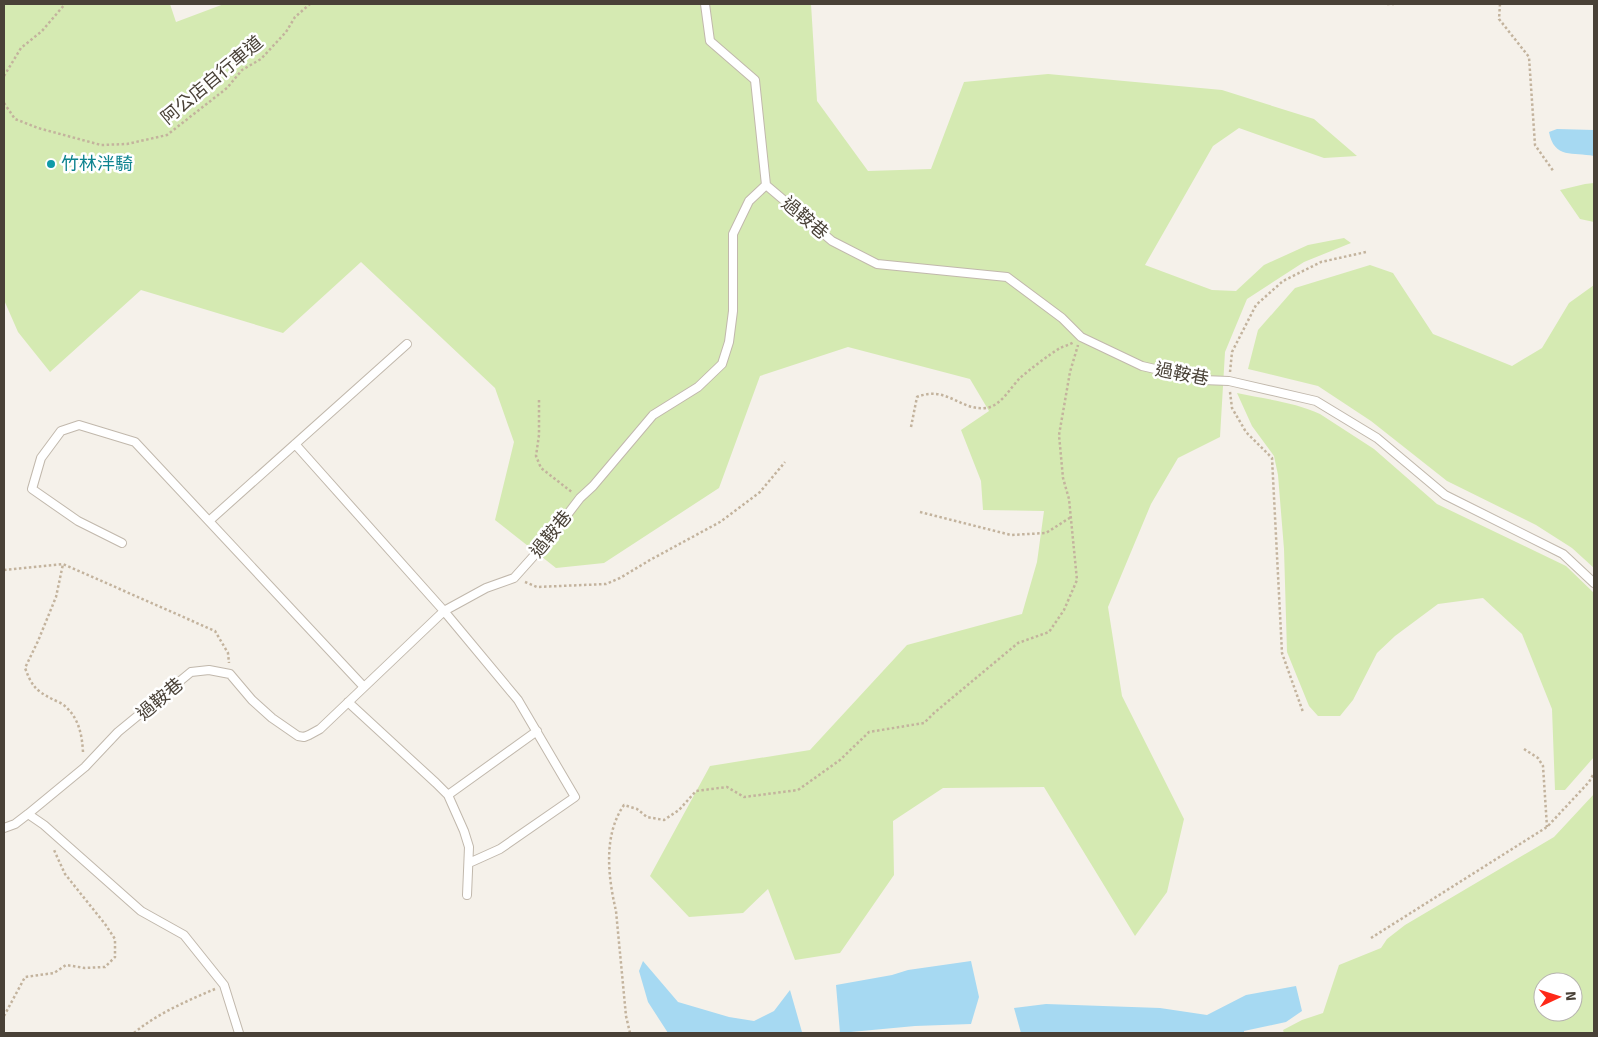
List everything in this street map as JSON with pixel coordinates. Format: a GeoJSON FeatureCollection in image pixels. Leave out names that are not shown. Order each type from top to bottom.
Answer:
{"type":"FeatureCollection","features":[{"type":"Feature","properties":{"kind":"lane","name":"過鞍巷"},"geometry":{"type":"LineString","coordinates":[[705,4],[710,40],[755,80],[766,185],[832,241],[877,264],[1007,277],[1062,318],[1081,337],[1142,366],[1203,380],[1229,381],[1316,401],[1377,438],[1445,495],[1563,554],[1594,583]]}},
{"type":"Feature","properties":{"kind":"lane","name":"過鞍巷"},"geometry":{"type":"LineString","coordinates":[[4,828],[15,824],[85,767],[118,732],[191,672],[209,670],[230,674],[252,700],[272,718],[298,736],[304,737],[320,729],[444,611],[486,588],[514,578],[548,540],[580,498],[593,486],[653,415],[698,387],[722,364],[729,342],[733,311],[733,234],[749,201],[766,185]]}},
{"type":"Feature","properties":{"kind":"lane"},"geometry":{"type":"LineString","coordinates":[[209,521],[407,344]]}},
{"type":"Feature","properties":{"kind":"lane"},"geometry":{"type":"LineString","coordinates":[[122,543],[78,520],[32,489],[41,458],[61,431],[79,425],[135,442],[364,686]]}},
{"type":"Feature","properties":{"kind":"lane"},"geometry":{"type":"LineString","coordinates":[[295,444],[444,611],[518,700],[575,797],[500,849],[469,864]]}},
{"type":"Feature","properties":{"kind":"lane"},"geometry":{"type":"LineString","coordinates":[[348,702],[448,795],[469,847],[467,895]]}},
{"type":"Feature","properties":{"kind":"lane"},"geometry":{"type":"LineString","coordinates":[[448,795],[537,731]]}},
{"type":"Feature","properties":{"kind":"lane"},"geometry":{"type":"LineString","coordinates":[[28,814],[44,825],[142,911],[184,935],[224,985],[239,1033]]}},
{"type":"Feature","properties":{"kind":"path"},"geometry":{"type":"LineString","coordinates":[[4,76],[21,48],[42,31],[65,4]]}},
{"type":"Feature","properties":{"kind":"path","name":"阿公店自行車道"},"geometry":{"type":"LineString","coordinates":[[4,103],[15,118],[38,128],[100,145],[127,144],[168,135],[227,88],[242,70],[261,59],[286,32],[294,17],[310,4]]}},
{"type":"Feature","properties":{"kind":"path"},"geometry":{"type":"LineString","coordinates":[[1387,4],[1394,4]]}},
{"type":"Feature","properties":{"kind":"path"},"geometry":{"type":"LineString","coordinates":[[1500,4],[1499,19],[1529,57],[1535,145],[1554,172]]}},
{"type":"Feature","properties":{"kind":"path"},"geometry":{"type":"LineString","coordinates":[[1303,712],[1282,653],[1272,458],[1246,432],[1232,408],[1229,381],[1232,352],[1256,304],[1283,280],[1322,262],[1366,252]]}},
{"type":"Feature","properties":{"kind":"path"},"geometry":{"type":"LineString","coordinates":[[911,427],[917,397],[927,393],[946,396],[967,405],[987,408],[999,402],[1020,378],[1060,348],[1071,344],[1081,337]]}},
{"type":"Feature","properties":{"kind":"path"},"geometry":{"type":"LineString","coordinates":[[630,1033],[626,1016],[609,846],[617,816],[624,806],[637,809],[647,817],[664,820],[679,810],[696,791],[727,787],[744,797],[798,790],[840,760],[869,732],[924,723],[1018,643],[1049,632],[1064,610],[1077,580],[1070,499],[1063,478],[1059,435],[1070,372],[1081,337]]}},
{"type":"Feature","properties":{"kind":"path"},"geometry":{"type":"LineString","coordinates":[[539,400],[539,435],[536,456],[541,468],[580,498]]}},
{"type":"Feature","properties":{"kind":"path"},"geometry":{"type":"LineString","coordinates":[[514,578],[537,587],[606,584],[620,578],[720,522],[760,492],[784,462]]}},
{"type":"Feature","properties":{"kind":"path"},"geometry":{"type":"LineString","coordinates":[[920,512],[1011,535],[1046,533],[1071,517]]}},
{"type":"Feature","properties":{"kind":"path"},"geometry":{"type":"LineString","coordinates":[[63,564],[56,597],[25,668],[30,681],[38,692],[65,706],[74,717],[82,732],[85,767]]}},
{"type":"Feature","properties":{"kind":"path"},"geometry":{"type":"LineString","coordinates":[[4,570],[63,564],[195,621],[214,631],[228,653],[230,674]]}},
{"type":"Feature","properties":{"kind":"path"},"geometry":{"type":"LineString","coordinates":[[1524,749],[1538,758],[1543,766],[1547,828]]}},
{"type":"Feature","properties":{"kind":"path"},"geometry":{"type":"LineString","coordinates":[[1371,938],[1547,828],[1589,782],[1594,773]]}},
{"type":"Feature","properties":{"kind":"path"},"geometry":{"type":"LineString","coordinates":[[4,1016],[25,976],[54,972],[66,965],[85,968],[104,967],[115,957],[114,939],[105,924],[65,874],[54,850]]}},
{"type":"Feature","properties":{"kind":"path"},"geometry":{"type":"LineString","coordinates":[[134,1033],[172,1008],[224,985]]}},
{"type":"Feature","properties":{"kind":"green space"},"geometry":{"type":"Polygon","coordinates":[[[4,4],[170,4],[176,22],[224,4],[811,4],[817,101],[868,171],[931,169],[964,82],[1048,74],[1222,90],[1314,119],[1357,156],[1324,158],[1239,128],[1213,146],[1145,265],[1212,290],[1236,291],[1264,265],[1308,245],[1344,238],[1351,243],[1304,262],[1247,299],[1225,352],[1220,437],[1178,458],[1151,504],[1108,607],[1122,696],[1184,819],[1167,892],[1135,936],[1044,787],[943,788],[893,821],[894,875],[840,953],[795,960],[768,889],[743,913],[689,917],[650,876],[710,766],[810,750],[907,645],[1022,614],[1037,562],[1044,511],[983,510],[981,481],[961,430],[989,411],[970,379],[848,347],[760,376],[719,488],[604,563],[556,568],[495,520],[514,442],[495,388],[361,262],[283,333],[141,290],[50,372],[18,332],[4,300],[4,4]]]}},
{"type":"Feature","properties":{"kind":"green space"},"geometry":{"type":"Polygon","coordinates":[[[1594,183],[1594,222],[1580,219],[1560,190],[1594,183]]]}},
{"type":"Feature","properties":{"kind":"green space"},"geometry":{"type":"Polygon","coordinates":[[[1370,265],[1393,273],[1433,334],[1512,366],[1542,348],[1569,303],[1594,285],[1594,568],[1572,548],[1536,525],[1447,481],[1371,421],[1318,386],[1248,369],[1258,330],[1295,288],[1370,265]]]}},
{"type":"Feature","properties":{"kind":"green space"},"geometry":{"type":"Polygon","coordinates":[[[1237,393],[1290,404],[1320,414],[1374,449],[1437,504],[1566,566],[1594,593],[1594,757],[1565,790],[1555,790],[1552,709],[1522,634],[1483,598],[1438,604],[1395,636],[1377,653],[1353,700],[1340,716],[1318,716],[1309,706],[1287,652],[1284,549],[1278,475],[1274,456],[1252,426],[1237,393]]]}},
{"type":"Feature","properties":{"kind":"green space"},"geometry":{"type":"Polygon","coordinates":[[[1594,794],[1594,1033],[1284,1033],[1283,1030],[1302,1020],[1323,1013],[1339,965],[1381,948],[1387,939],[1405,925],[1554,837],[1594,794]]]}},
{"type":"Feature","properties":{"kind":"water"},"geometry":{"type":"Polygon","coordinates":[[[1557,129],[1594,130],[1594,156],[1566,153],[1555,147],[1549,132],[1557,129]]]}},
{"type":"Feature","properties":{"kind":"water"},"geometry":{"type":"Polygon","coordinates":[[[643,961],[678,1002],[729,1017],[754,1021],[774,1011],[790,990],[802,1032],[668,1033],[648,1002],[639,971],[643,961]]]}},
{"type":"Feature","properties":{"kind":"water"},"geometry":{"type":"Polygon","coordinates":[[[971,961],[979,997],[971,1024],[915,1026],[840,1033],[836,985],[892,975],[908,970],[971,961]]]}},
{"type":"Feature","properties":{"kind":"water"},"geometry":{"type":"Polygon","coordinates":[[[1296,986],[1302,1011],[1286,1022],[1244,1031],[1244,1033],[1021,1033],[1014,1008],[1046,1004],[1160,1008],[1207,1015],[1246,995],[1296,986]]]}},
{"type":"Feature","properties":{"kind":"place","name":"竹林泮騎"},"geometry":{"type":"Point","coordinates":[51,164]}}]}
